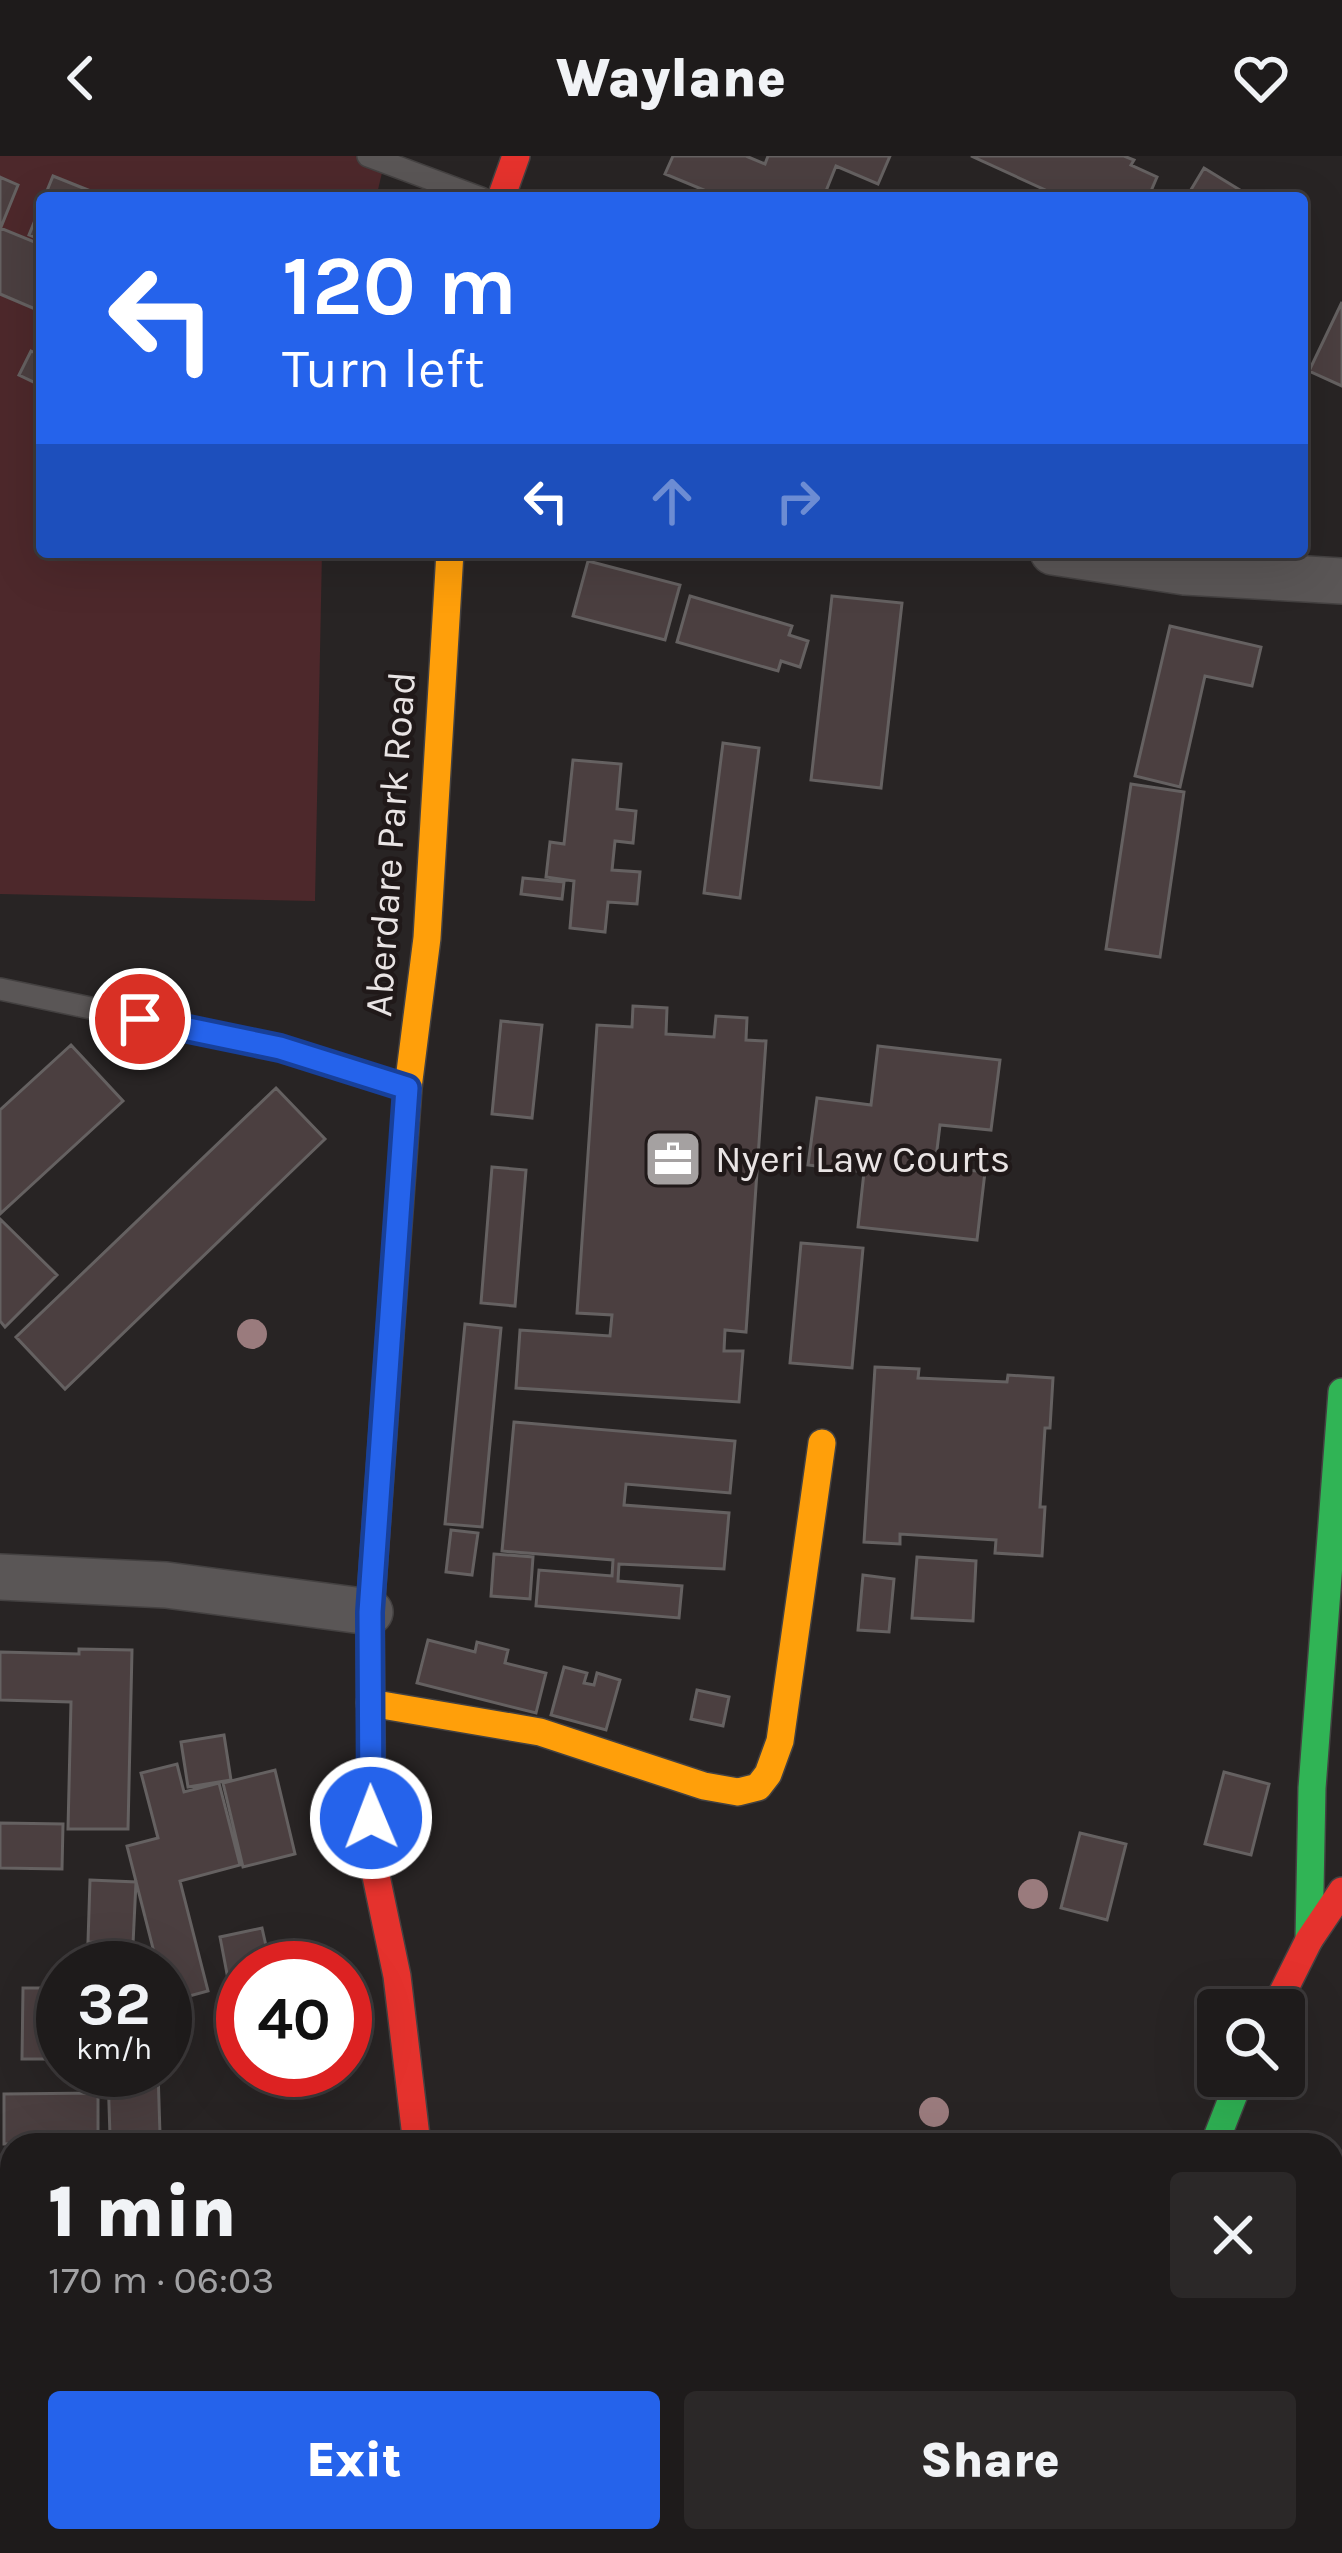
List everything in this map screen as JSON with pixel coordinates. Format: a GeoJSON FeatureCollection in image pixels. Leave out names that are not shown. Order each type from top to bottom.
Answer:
{"type":"FeatureCollection","features":[{"type":"Feature","properties":{"kind":"main road"},"geometry":{"type":"LineString","coordinates":[[503,192],[516,156]]}},
{"type":"Feature","properties":{"kind":"main road","name":"Aberdare Park Road"},"geometry":{"type":"LineString","coordinates":[[416,2133],[397,1976],[372,1857],[370,1612],[407,1088],[427,938],[450,558]]}},
{"type":"Feature","properties":{"kind":"main road"},"geometry":{"type":"LineString","coordinates":[[1309,1940],[1312,1788],[1342,1392]]}},
{"type":"Feature","properties":{"kind":"main road"},"geometry":{"type":"LineString","coordinates":[[370,1702],[540,1732],[704,1786],[739,1792],[758,1786],[768,1774],[780,1741],[822,1443]]}},
{"type":"Feature","properties":{"kind":"main road"},"geometry":{"type":"LineString","coordinates":[[1284,1989],[1309,1940],[1342,1891]]}},
{"type":"Feature","properties":{"kind":"main road"},"geometry":{"type":"LineString","coordinates":[[1219,2133],[1233,2097]]}},
{"type":"Feature","properties":{"kind":"street"},"geometry":{"type":"LineString","coordinates":[[1093,558],[1185,572],[1342,581]]}},
{"type":"Feature","properties":{"kind":"street"},"geometry":{"type":"LineString","coordinates":[[0,1576],[166,1585],[370,1612]]}},
{"type":"Feature","properties":{"kind":"lane"},"geometry":{"type":"LineString","coordinates":[[368,156],[465,192]]}},
{"type":"Feature","properties":{"kind":"lane"},"geometry":{"type":"LineString","coordinates":[[0,989],[280,1048],[407,1088]]}},
{"type":"Feature","properties":{"kind":"shaded area"},"geometry":{"type":"Polygon","coordinates":[[[0,156],[386,156],[377,192],[36,192],[36,558],[322,558],[315,901],[0,894],[0,156]]]}},
{"type":"Feature","properties":{"kind":"building"},"geometry":{"type":"Polygon","coordinates":[[[673,156],[746,156],[765,164],[768,156],[890,156],[878,184],[836,166],[828,192],[708,192],[665,174],[673,156]]]}},
{"type":"Feature","properties":{"kind":"building"},"geometry":{"type":"Polygon","coordinates":[[[971,156],[1124,156],[1134,160],[1131,165],[1157,177],[1151,192],[1050,192],[971,156]]]}},
{"type":"Feature","properties":{"kind":"building"},"geometry":{"type":"Polygon","coordinates":[[[1204,168],[1243,192],[1190,192],[1204,168]]]}},
{"type":"Feature","properties":{"kind":"building"},"geometry":{"type":"Polygon","coordinates":[[[53,176],[93,192],[46,192],[53,176]]]}},
{"type":"Feature","properties":{"kind":"building"},"geometry":{"type":"Polygon","coordinates":[[[0,177],[18,185],[1,227],[0,226],[0,177]]]}},
{"type":"Feature","properties":{"kind":"building"},"geometry":{"type":"Polygon","coordinates":[[[0,228],[36,243],[36,309],[0,294],[0,228]]]}},
{"type":"Feature","properties":{"kind":"building"},"geometry":{"type":"Polygon","coordinates":[[[1342,302],[1342,386],[1309,371],[1342,302]]]}},
{"type":"Feature","properties":{"kind":"building"},"geometry":{"type":"Polygon","coordinates":[[[31,351],[36,353],[36,383],[19,375],[31,351]]]}},
{"type":"Feature","properties":{"kind":"building"},"geometry":{"type":"Polygon","coordinates":[[[588,561],[680,585],[665,640],[573,616],[588,561]]]}},
{"type":"Feature","properties":{"kind":"building"},"geometry":{"type":"Polygon","coordinates":[[[690,596],[792,626],[789,635],[808,641],[800,667],[781,661],[778,671],[677,642],[690,596]]]}},
{"type":"Feature","properties":{"kind":"building"},"geometry":{"type":"Polygon","coordinates":[[[832,596],[902,603],[881,788],[811,780],[832,596]]]}},
{"type":"Feature","properties":{"kind":"building"},"geometry":{"type":"Polygon","coordinates":[[[1170,626],[1261,647],[1252,686],[1205,676],[1180,787],[1135,776],[1170,626]]]}},
{"type":"Feature","properties":{"kind":"building"},"geometry":{"type":"Polygon","coordinates":[[[723,743],[759,748],[740,898],[704,893],[723,743]]]}},
{"type":"Feature","properties":{"kind":"building"},"geometry":{"type":"Polygon","coordinates":[[[573,760],[621,764],[617,809],[636,811],[633,843],[615,841],[612,870],[640,872],[637,904],[608,902],[605,932],[570,928],[574,881],[546,877],[550,842],[564,844],[573,760]]]}},
{"type":"Feature","properties":{"kind":"building"},"geometry":{"type":"Polygon","coordinates":[[[1131,784],[1184,792],[1160,957],[1106,949],[1131,784]]]}},
{"type":"Feature","properties":{"kind":"building"},"geometry":{"type":"Polygon","coordinates":[[[523,878],[564,882],[562,899],[521,894],[523,878]]]}},
{"type":"Feature","properties":{"kind":"building"},"geometry":{"type":"Polygon","coordinates":[[[633,1006],[667,1008],[666,1034],[714,1037],[716,1016],[747,1018],[746,1040],[766,1041],[746,1332],[725,1330],[724,1351],[743,1351],[739,1402],[516,1388],[520,1330],[610,1336],[612,1315],[577,1313],[597,1025],[632,1027],[633,1006]]]}},
{"type":"Feature","properties":{"kind":"building"},"geometry":{"type":"Polygon","coordinates":[[[501,1021],[542,1025],[532,1118],[492,1114],[501,1021]]]}},
{"type":"Feature","properties":{"kind":"building"},"geometry":{"type":"Polygon","coordinates":[[[71,1045],[123,1101],[0,1214],[0,1110],[71,1045]]]}},
{"type":"Feature","properties":{"kind":"building"},"geometry":{"type":"Polygon","coordinates":[[[878,1046],[1000,1060],[991,1130],[940,1125],[935,1166],[985,1172],[977,1240],[858,1227],[864,1172],[808,1165],[817,1098],[871,1105],[878,1046]]]}},
{"type":"Feature","properties":{"kind":"building"},"geometry":{"type":"Polygon","coordinates":[[[276,1088],[325,1139],[65,1389],[16,1337],[276,1088]]]}},
{"type":"Feature","properties":{"kind":"building"},"geometry":{"type":"Polygon","coordinates":[[[492,1167],[526,1170],[515,1306],[481,1303],[492,1167]]]}},
{"type":"Feature","properties":{"kind":"building"},"geometry":{"type":"Polygon","coordinates":[[[0,1219],[57,1275],[5,1327],[0,1321],[0,1219]]]}},
{"type":"Feature","properties":{"kind":"building"},"geometry":{"type":"Polygon","coordinates":[[[801,1243],[863,1248],[852,1368],[790,1363],[801,1243]]]}},
{"type":"Feature","properties":{"kind":"building"},"geometry":{"type":"Polygon","coordinates":[[[465,1324],[501,1328],[482,1527],[445,1524],[465,1324]]]}},
{"type":"Feature","properties":{"kind":"building"},"geometry":{"type":"Polygon","coordinates":[[[875,1367],[919,1369],[918,1378],[1007,1382],[1008,1375],[1053,1378],[1040,1507],[1045,1507],[1042,1556],[995,1553],[996,1540],[900,1534],[900,1544],[864,1542],[875,1367]]]}},
{"type":"Feature","properties":{"kind":"building"},"geometry":{"type":"Polygon","coordinates":[[[514,1422],[735,1441],[730,1493],[626,1484],[624,1505],[729,1513],[724,1569],[619,1564],[618,1581],[682,1586],[679,1618],[536,1606],[539,1570],[612,1576],[613,1560],[502,1551],[514,1422]]]}},
{"type":"Feature","properties":{"kind":"building"},"geometry":{"type":"Polygon","coordinates":[[[451,1530],[478,1533],[472,1575],[446,1572],[451,1530]]]}},
{"type":"Feature","properties":{"kind":"building"},"geometry":{"type":"Polygon","coordinates":[[[494,1554],[533,1557],[530,1599],[491,1596],[494,1554]]]}},
{"type":"Feature","properties":{"kind":"building"},"geometry":{"type":"Polygon","coordinates":[[[917,1557],[976,1561],[973,1621],[912,1618],[917,1557]]]}},
{"type":"Feature","properties":{"kind":"building"},"geometry":{"type":"Polygon","coordinates":[[[863,1575],[894,1579],[889,1632],[858,1630],[863,1575]]]}},
{"type":"Feature","properties":{"kind":"building"},"geometry":{"type":"Polygon","coordinates":[[[428,1640],[475,1652],[477,1642],[508,1650],[505,1663],[546,1673],[536,1713],[417,1683],[428,1640]]]}},
{"type":"Feature","properties":{"kind":"building"},"geometry":{"type":"Polygon","coordinates":[[[79,1649],[132,1650],[128,1829],[68,1829],[71,1702],[0,1700],[0,1652],[79,1654],[79,1649]]]}},
{"type":"Feature","properties":{"kind":"building"},"geometry":{"type":"Polygon","coordinates":[[[564,1667],[587,1673],[584,1683],[594,1685],[597,1673],[620,1680],[606,1730],[551,1715],[564,1667]]]}},
{"type":"Feature","properties":{"kind":"building"},"geometry":{"type":"Polygon","coordinates":[[[697,1690],[729,1697],[723,1726],[691,1719],[697,1690]]]}},
{"type":"Feature","properties":{"kind":"building"},"geometry":{"type":"Polygon","coordinates":[[[224,1735],[231,1780],[188,1787],[181,1742],[224,1735]]]}},
{"type":"Feature","properties":{"kind":"building"},"geometry":{"type":"Polygon","coordinates":[[[177,1764],[184,1792],[219,1783],[240,1865],[180,1881],[208,1991],[192,1995],[192,1941],[151,1941],[127,1846],[158,1838],[141,1773],[177,1764]]]}},
{"type":"Feature","properties":{"kind":"building"},"geometry":{"type":"Polygon","coordinates":[[[275,1770],[295,1854],[243,1867],[223,1783],[275,1770]]]}},
{"type":"Feature","properties":{"kind":"building"},"geometry":{"type":"Polygon","coordinates":[[[1224,1772],[1269,1784],[1251,1855],[1205,1844],[1224,1772]]]}},
{"type":"Feature","properties":{"kind":"building"},"geometry":{"type":"Polygon","coordinates":[[[0,1823],[63,1824],[62,1869],[0,1868],[0,1823]]]}},
{"type":"Feature","properties":{"kind":"building"},"geometry":{"type":"Polygon","coordinates":[[[1080,1833],[1126,1844],[1107,1920],[1061,1908],[1080,1833]]]}},
{"type":"Feature","properties":{"kind":"building"},"geometry":{"type":"Polygon","coordinates":[[[90,1880],[136,1882],[133,1941],[88,1941],[90,1880]]]}},
{"type":"Feature","properties":{"kind":"building"},"geometry":{"type":"Polygon","coordinates":[[[262,1928],[265,1941],[221,1941],[220,1937],[262,1928]]]}},
{"type":"Feature","properties":{"kind":"building"},"geometry":{"type":"Polygon","coordinates":[[[23,1988],[36,1988],[36,2059],[22,2059],[23,1988]]]}},
{"type":"Feature","properties":{"kind":"building"},"geometry":{"type":"Polygon","coordinates":[[[4,2094],[98,2097],[98,2133],[4,2133],[4,2094]]]}},
{"type":"Feature","properties":{"kind":"building"},"geometry":{"type":"Polygon","coordinates":[[[109,2097],[159,2097],[160,2133],[110,2133],[109,2097]]]}},
{"type":"Feature","properties":{"kind":"traffic: fast"},"geometry":{"type":"LineString","coordinates":[[1309,1940],[1312,1788],[1342,1392]]}},
{"type":"Feature","properties":{"kind":"traffic: fast"},"geometry":{"type":"LineString","coordinates":[[1219,2133],[1233,2097]]}},
{"type":"Feature","properties":{"kind":"traffic: slow"},"geometry":{"type":"LineString","coordinates":[[390,1335],[408,1088],[427,938],[450,558]]}},
{"type":"Feature","properties":{"kind":"traffic: slow"},"geometry":{"type":"LineString","coordinates":[[370,1703],[540,1732],[704,1786],[738,1792],[758,1787],[780,1741],[822,1443]]}},
{"type":"Feature","properties":{"kind":"traffic: jam"},"geometry":{"type":"LineString","coordinates":[[503,192],[516,156]]}},
{"type":"Feature","properties":{"kind":"traffic: jam"},"geometry":{"type":"LineString","coordinates":[[390,1335],[370,1612],[372,1857],[397,1976],[416,2133]]}},
{"type":"Feature","properties":{"kind":"traffic: jam"},"geometry":{"type":"LineString","coordinates":[[1284,1989],[1309,1940],[1342,1891]]}},
{"type":"Feature","properties":{"kind":"place","name":"Nyeri Law Courts"},"geometry":{"type":"Point","coordinates":[673,1159]}},
{"type":"Feature","properties":{"kind":"route"},"geometry":{"type":"LineString","coordinates":[[140,1019],[280,1048],[407,1088],[370,1612],[371,1818]]}}]}
